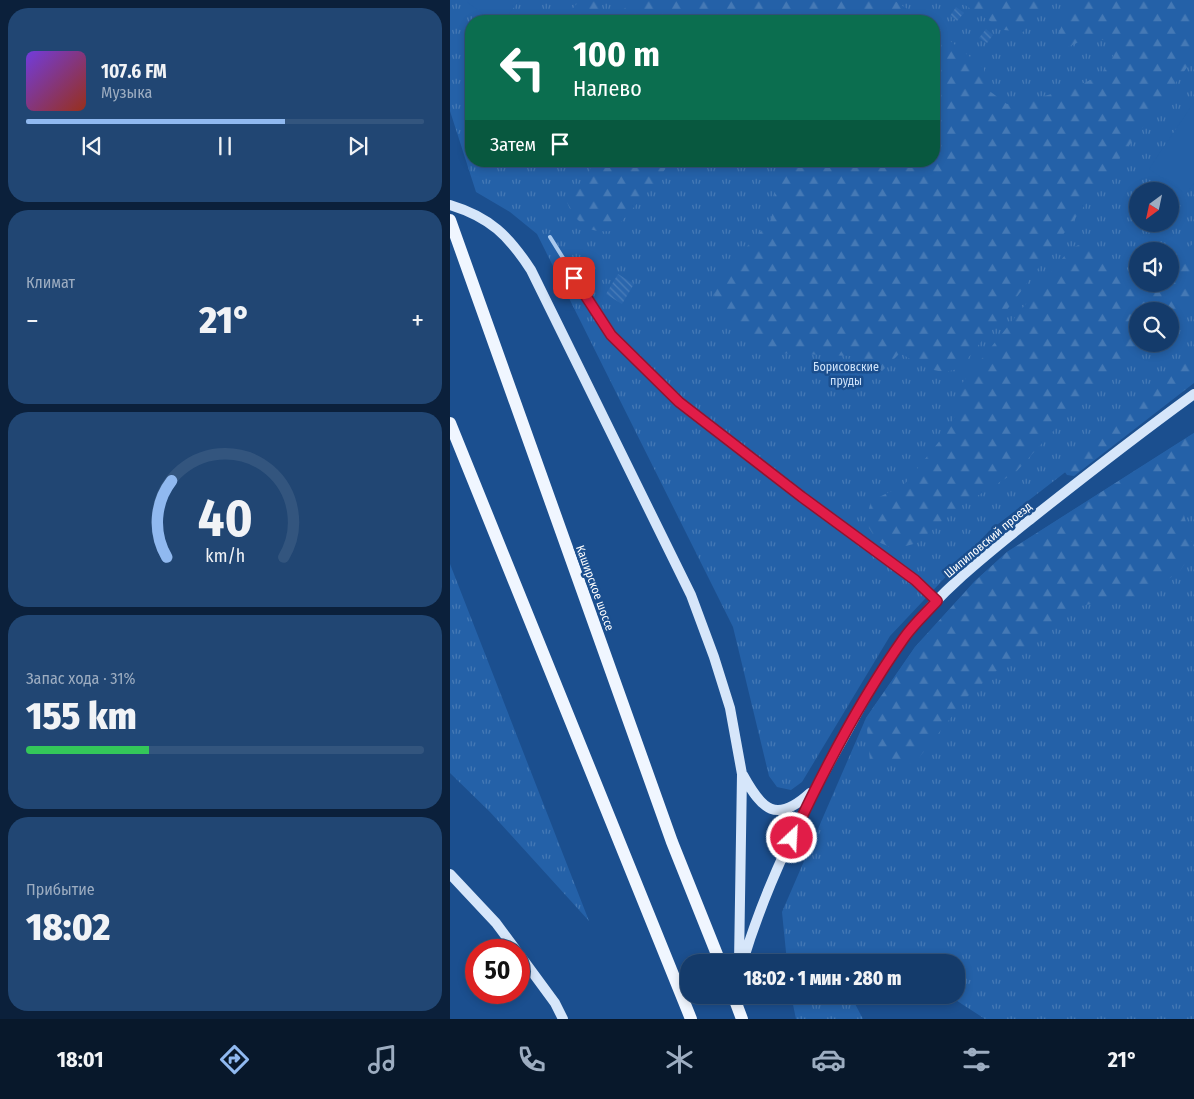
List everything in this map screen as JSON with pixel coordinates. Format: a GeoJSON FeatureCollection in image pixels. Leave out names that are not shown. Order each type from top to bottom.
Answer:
{"type":"FeatureCollection","features":[{"type":"Feature","properties":{"kind":"main road"},"geometry":{"type":"LineString","coordinates":[[450,205],[463,209],[496,226],[514,244],[531,270],[691,595],[714,657],[730,708],[742,774],[741,954]]}},
{"type":"Feature","properties":{"kind":"main road","name":"Каширское шоссе"},"geometry":{"type":"LineString","coordinates":[[450,220],[668,832],[717,954]]}},
{"type":"Feature","properties":{"kind":"main road","name":"Шипиловский проезд"},"geometry":{"type":"LineString","coordinates":[[744,954],[764,899],[815,789],[871,688],[905,636],[937,601],[994,549],[1111,455],[1194,394]]}},
{"type":"Feature","properties":{"kind":"main road"},"geometry":{"type":"LineString","coordinates":[[450,423],[691,1019]]}},
{"type":"Feature","properties":{"kind":"main road"},"geometry":{"type":"LineString","coordinates":[[742,774],[755,797],[766,808],[775,811],[798,804],[815,789]]}},
{"type":"Feature","properties":{"kind":"main road"},"geometry":{"type":"LineString","coordinates":[[450,874],[496,923],[508,939]]}},
{"type":"Feature","properties":{"kind":"main road"},"geometry":{"type":"LineString","coordinates":[[530,969],[555,1003],[563,1019]]}},
{"type":"Feature","properties":{"kind":"lane"},"geometry":{"type":"LineString","coordinates":[[550,238],[611,335],[679,402],[802,497],[915,580],[937,601]]}},
{"type":"Feature","properties":{"kind":"green space","name":"Борисовские пруды"},"geometry":{"type":"Polygon","coordinates":[[[450,0],[1194,0],[1194,373],[989,531],[890,636],[802,782],[791,790],[777,787],[769,776],[733,627],[537,234],[510,212],[476,192],[468,167],[940,167],[940,15],[465,15],[465,158],[450,111],[450,0]]]}},
{"type":"Feature","properties":{"kind":"green space"},"geometry":{"type":"Polygon","coordinates":[[[469,0],[520,0],[508,15],[484,15],[467,2],[469,0]]]}},
{"type":"Feature","properties":{"kind":"green space"},"geometry":{"type":"Polygon","coordinates":[[[580,0],[606,0],[595,15],[567,15],[580,0]]]}},
{"type":"Feature","properties":{"kind":"green space"},"geometry":{"type":"Polygon","coordinates":[[[631,0],[894,0],[916,15],[620,15],[631,0]]]}},
{"type":"Feature","properties":{"kind":"green space"},"geometry":{"type":"Polygon","coordinates":[[[957,0],[1047,0],[1023,32],[1004,30],[957,0]]]}},
{"type":"Feature","properties":{"kind":"green space"},"geometry":{"type":"Polygon","coordinates":[[[1071,0],[1194,0],[1194,58],[1013,302],[960,368],[952,371],[936,371],[900,353],[882,371],[851,356],[775,353],[758,346],[716,308],[714,291],[721,275],[771,220],[779,167],[940,167],[940,33],[984,68],[984,87],[1007,104],[1045,96],[1087,82],[1098,76],[1110,63],[1113,44],[1107,41],[1089,39],[1066,48],[1059,46],[1057,38],[1071,0]]]}},
{"type":"Feature","properties":{"kind":"green space"},"geometry":{"type":"Polygon","coordinates":[[[1194,102],[1194,183],[1186,194],[1179,189],[1179,182],[1168,182],[1149,169],[1194,102]]]}},
{"type":"Feature","properties":{"kind":"green space"},"geometry":{"type":"Polygon","coordinates":[[[667,167],[613,231],[593,230],[583,225],[572,212],[567,202],[566,197],[582,184],[591,168],[667,167]]]}},
{"type":"Feature","properties":{"kind":"green space"},"geometry":{"type":"Polygon","coordinates":[[[1085,242],[1104,249],[1125,280],[1129,282],[1129,292],[1179,292],[1179,255],[1194,243],[1194,303],[1179,312],[1179,302],[1129,302],[1129,351],[1016,472],[956,509],[917,543],[895,549],[878,542],[869,528],[867,516],[871,501],[904,485],[946,433],[956,414],[959,387],[1070,249],[1085,242]]]}},
{"type":"Feature","properties":{"kind":"green space"},"geometry":{"type":"Polygon","coordinates":[[[1194,354],[1194,383],[1074,476],[1067,475],[1062,468],[1066,461],[1194,354]]]}},
{"type":"Feature","properties":{"kind":"green space"},"geometry":{"type":"Polygon","coordinates":[[[1194,433],[1194,1019],[985,1019],[962,1004],[965,1004],[965,954],[786,954],[782,912],[866,718],[915,647],[975,581],[1007,552],[1194,433]]]}},
{"type":"Feature","properties":{"kind":"green space"},"geometry":{"type":"Polygon","coordinates":[[[1194,433],[1194,497],[1188,500],[1183,512],[1194,549],[1180,571],[1147,594],[1069,608],[968,696],[914,764],[870,762],[866,718],[915,647],[975,581],[1007,552],[1194,433]]]}},
{"type":"Feature","properties":{"kind":"green space"},"geometry":{"type":"Polygon","coordinates":[[[450,564],[589,921],[490,812],[450,773],[450,564]]]}},
{"type":"Feature","properties":{"kind":"green space"},"geometry":{"type":"Polygon","coordinates":[[[793,1004],[855,1004],[863,1019],[796,1019],[793,1004]]]}},
{"type":"Feature","properties":{"kind":"building"},"geometry":{"type":"Polygon","coordinates":[[[956,7],[964,13],[957,21],[950,16],[956,7]]]}},
{"type":"Feature","properties":{"kind":"building"},"geometry":{"type":"Polygon","coordinates":[[[986,29],[993,35],[987,43],[979,38],[986,29]]]}},
{"type":"Feature","properties":{"kind":"building"},"geometry":{"type":"Polygon","coordinates":[[[618,274],[634,284],[622,304],[606,294],[618,274]]]}},
{"type":"Feature","properties":{"kind":"route"},"geometry":{"type":"LineString","coordinates":[[574,278],[611,335],[679,402],[802,497],[915,580],[937,601],[905,636],[871,688],[815,789],[792,838]]}}]}
